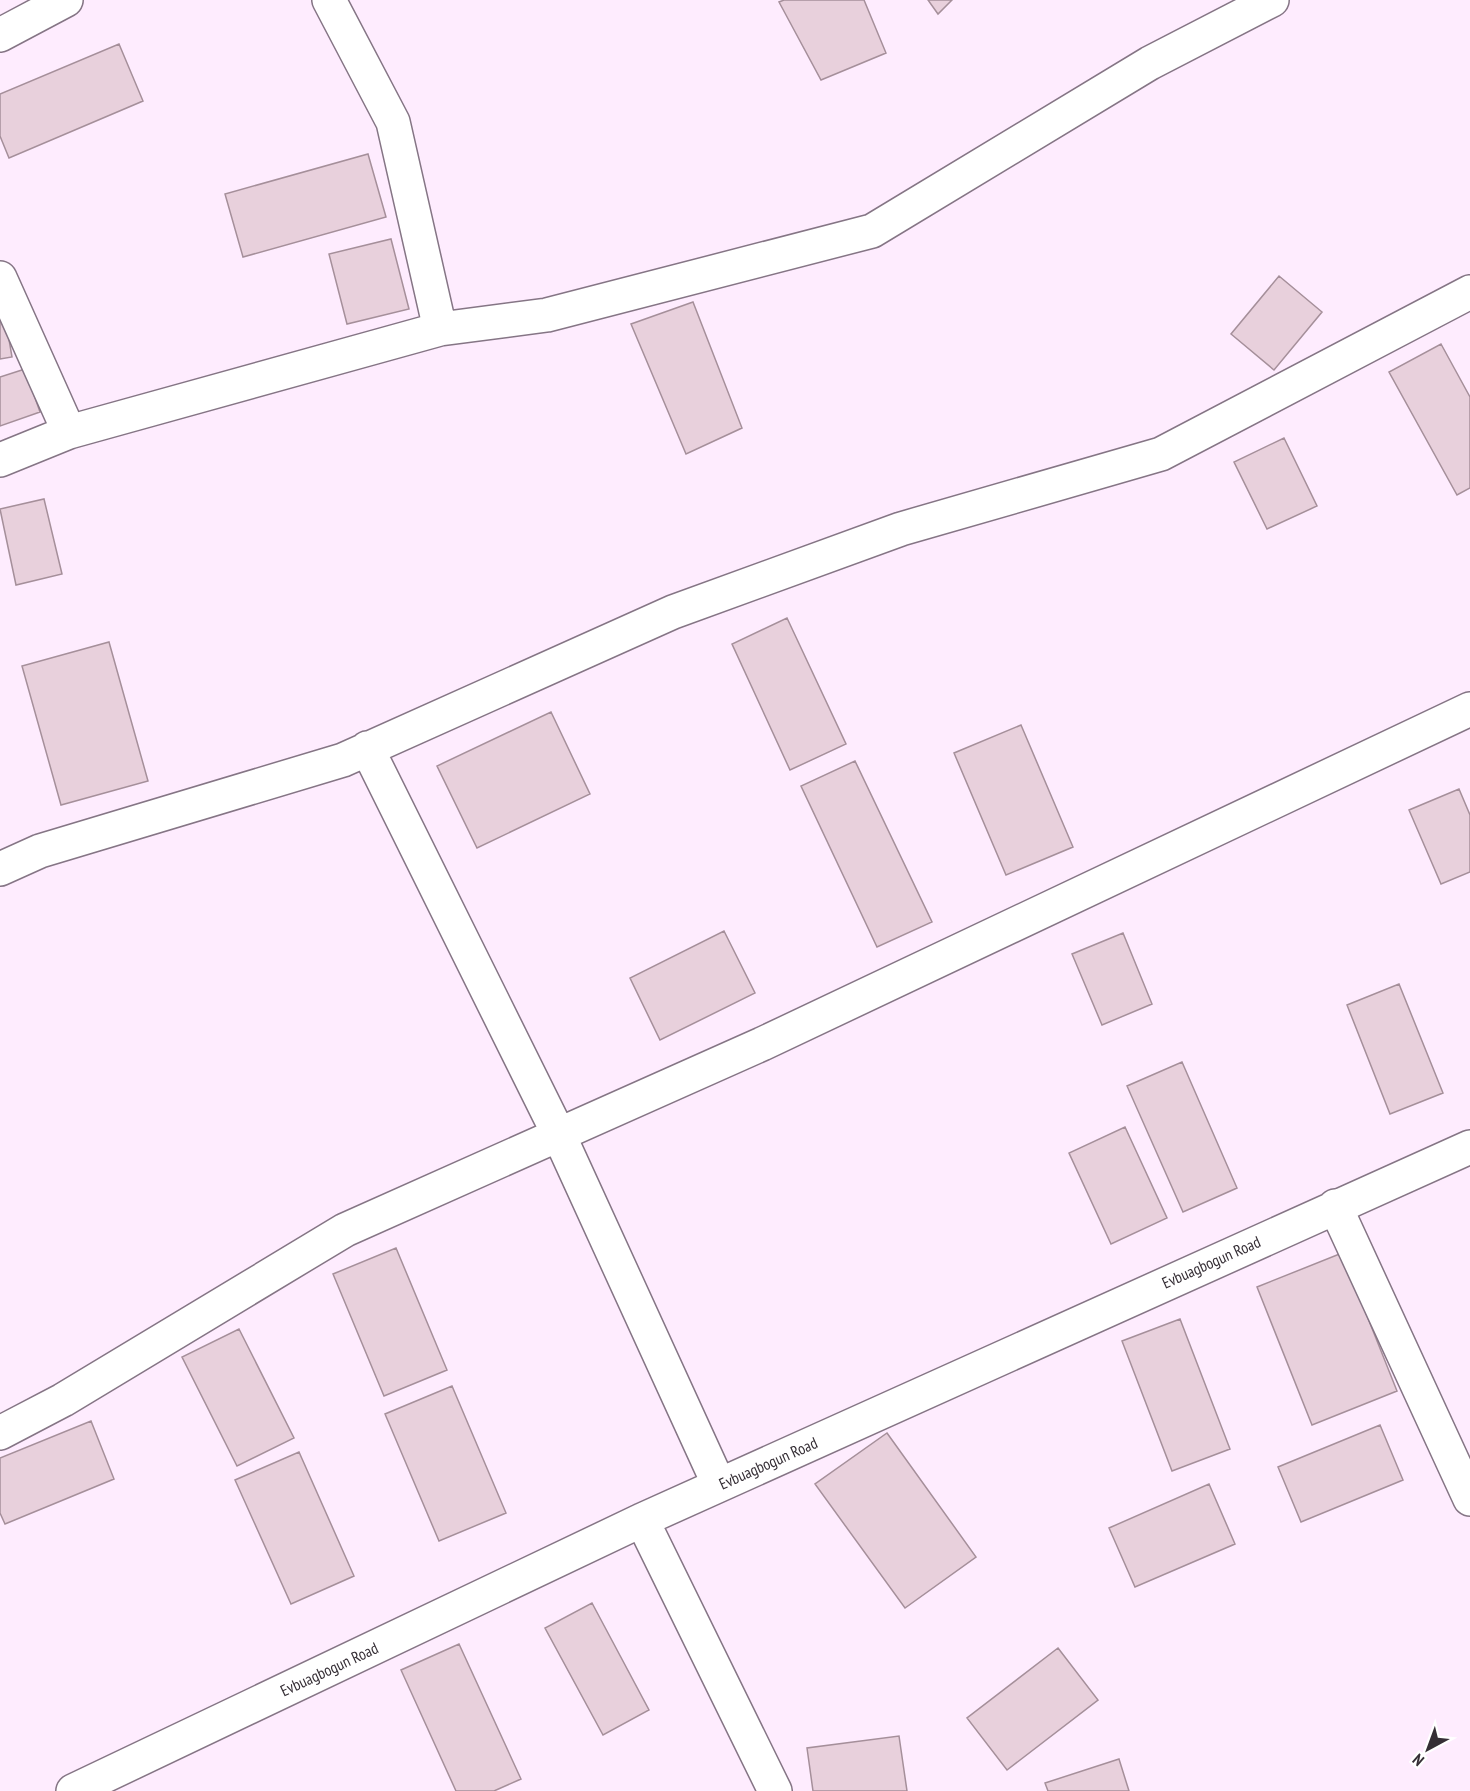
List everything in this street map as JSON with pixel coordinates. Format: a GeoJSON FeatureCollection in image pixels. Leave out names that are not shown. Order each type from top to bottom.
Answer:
{"type":"FeatureCollection","features":[{"type":"Feature","properties":{"kind":"street"},"geometry":{"type":"LineString","coordinates":[[0,35],[66,0]]}},
{"type":"Feature","properties":{"kind":"street"},"geometry":{"type":"LineString","coordinates":[[329,0],[393,122],[440,329]]}},
{"type":"Feature","properties":{"kind":"street"},"geometry":{"type":"LineString","coordinates":[[0,460],[69,432],[440,329],[547,315],[872,231],[1150,63],[1272,0]]}},
{"type":"Feature","properties":{"kind":"street"},"geometry":{"type":"LineString","coordinates":[[0,278],[69,432]]}},
{"type":"Feature","properties":{"kind":"street"},"geometry":{"type":"LineString","coordinates":[[0,869],[40,851],[343,760],[673,612],[901,529],[1161,454],[1470,292]]}},
{"type":"Feature","properties":{"kind":"street"},"geometry":{"type":"LineString","coordinates":[[0,1433],[63,1400],[345,1230],[794,1029],[1470,709]]}},
{"type":"Feature","properties":{"kind":"street"},"geometry":{"type":"LineString","coordinates":[[367,748],[559,1135],[719,1485]]}},
{"type":"Feature","properties":{"kind":"street","name":"Evbuagbogun Road"},"geometry":{"type":"LineString","coordinates":[[73,1791],[642,1520],[1470,1147]]}},
{"type":"Feature","properties":{"kind":"street"},"geometry":{"type":"LineString","coordinates":[[1335,1206],[1470,1499]]}},
{"type":"Feature","properties":{"kind":"street"},"geometry":{"type":"LineString","coordinates":[[642,1520],[776,1791]]}},
{"type":"Feature","properties":{"kind":"building"},"geometry":{"type":"Polygon","coordinates":[[[784,0],[864,0],[886,53],[821,80],[779,2],[784,0]]]}},
{"type":"Feature","properties":{"kind":"building"},"geometry":{"type":"Polygon","coordinates":[[[928,0],[952,0],[938,14],[928,0]]]}},
{"type":"Feature","properties":{"kind":"building"},"geometry":{"type":"Polygon","coordinates":[[[119,44],[143,101],[9,158],[0,136],[0,94],[119,44]]]}},
{"type":"Feature","properties":{"kind":"building"},"geometry":{"type":"Polygon","coordinates":[[[368,154],[386,217],[243,257],[225,194],[368,154]]]}},
{"type":"Feature","properties":{"kind":"building"},"geometry":{"type":"Polygon","coordinates":[[[391,239],[409,309],[347,324],[329,254],[391,239]]]}},
{"type":"Feature","properties":{"kind":"building"},"geometry":{"type":"Polygon","coordinates":[[[1279,276],[1322,312],[1274,370],[1231,334],[1279,276]]]}},
{"type":"Feature","properties":{"kind":"building"},"geometry":{"type":"Polygon","coordinates":[[[693,302],[742,428],[686,454],[631,324],[693,302]]]}},
{"type":"Feature","properties":{"kind":"building"},"geometry":{"type":"Polygon","coordinates":[[[5,316],[12,357],[0,359],[0,317],[5,316]]]}},
{"type":"Feature","properties":{"kind":"building"},"geometry":{"type":"Polygon","coordinates":[[[1441,344],[1470,397],[1470,488],[1457,495],[1389,372],[1441,344]]]}},
{"type":"Feature","properties":{"kind":"building"},"geometry":{"type":"Polygon","coordinates":[[[25,369],[40,412],[0,426],[0,377],[25,369]]]}},
{"type":"Feature","properties":{"kind":"building"},"geometry":{"type":"Polygon","coordinates":[[[1284,438],[1317,506],[1267,529],[1234,462],[1284,438]]]}},
{"type":"Feature","properties":{"kind":"building"},"geometry":{"type":"Polygon","coordinates":[[[44,499],[62,574],[16,585],[0,509],[44,499]]]}},
{"type":"Feature","properties":{"kind":"building"},"geometry":{"type":"Polygon","coordinates":[[[787,618],[846,744],[790,770],[732,644],[787,618]]]}},
{"type":"Feature","properties":{"kind":"building"},"geometry":{"type":"Polygon","coordinates":[[[109,642],[148,781],[61,805],[22,666],[109,642]]]}},
{"type":"Feature","properties":{"kind":"building"},"geometry":{"type":"Polygon","coordinates":[[[551,712],[590,794],[477,848],[437,766],[551,712]]]}},
{"type":"Feature","properties":{"kind":"building"},"geometry":{"type":"Polygon","coordinates":[[[1021,725],[1073,847],[1006,875],[954,753],[1021,725]]]}},
{"type":"Feature","properties":{"kind":"building"},"geometry":{"type":"Polygon","coordinates":[[[855,761],[932,922],[877,947],[801,786],[855,761]]]}},
{"type":"Feature","properties":{"kind":"building"},"geometry":{"type":"Polygon","coordinates":[[[1459,789],[1470,815],[1470,872],[1441,884],[1409,810],[1459,789]]]}},
{"type":"Feature","properties":{"kind":"building"},"geometry":{"type":"Polygon","coordinates":[[[724,931],[755,993],[660,1040],[630,978],[724,931]]]}},
{"type":"Feature","properties":{"kind":"building"},"geometry":{"type":"Polygon","coordinates":[[[1123,933],[1152,1004],[1102,1025],[1072,954],[1123,933]]]}},
{"type":"Feature","properties":{"kind":"building"},"geometry":{"type":"Polygon","coordinates":[[[1399,984],[1443,1093],[1390,1114],[1347,1005],[1399,984]]]}},
{"type":"Feature","properties":{"kind":"building"},"geometry":{"type":"Polygon","coordinates":[[[1182,1062],[1237,1188],[1183,1212],[1127,1086],[1182,1062]]]}},
{"type":"Feature","properties":{"kind":"building"},"geometry":{"type":"Polygon","coordinates":[[[1125,1127],[1167,1218],[1111,1244],[1069,1153],[1125,1127]]]}},
{"type":"Feature","properties":{"kind":"building"},"geometry":{"type":"Polygon","coordinates":[[[396,1248],[447,1370],[384,1396],[333,1274],[396,1248]]]}},
{"type":"Feature","properties":{"kind":"building"},"geometry":{"type":"Polygon","coordinates":[[[1342,1253],[1397,1391],[1312,1425],[1257,1287],[1342,1253]]]}},
{"type":"Feature","properties":{"kind":"building"},"geometry":{"type":"Polygon","coordinates":[[[1180,1319],[1230,1449],[1172,1471],[1122,1341],[1180,1319]]]}},
{"type":"Feature","properties":{"kind":"building"},"geometry":{"type":"Polygon","coordinates":[[[239,1329],[294,1438],[237,1466],[182,1357],[239,1329]]]}},
{"type":"Feature","properties":{"kind":"building"},"geometry":{"type":"Polygon","coordinates":[[[452,1386],[506,1513],[439,1541],[385,1414],[452,1386]]]}},
{"type":"Feature","properties":{"kind":"building"},"geometry":{"type":"Polygon","coordinates":[[[91,1421],[114,1479],[5,1524],[0,1513],[0,1458],[91,1421]]]}},
{"type":"Feature","properties":{"kind":"building"},"geometry":{"type":"Polygon","coordinates":[[[1380,1425],[1403,1480],[1301,1522],[1278,1467],[1380,1425]]]}},
{"type":"Feature","properties":{"kind":"building"},"geometry":{"type":"Polygon","coordinates":[[[887,1433],[976,1557],[905,1608],[815,1484],[887,1433]]]}},
{"type":"Feature","properties":{"kind":"building"},"geometry":{"type":"Polygon","coordinates":[[[299,1452],[354,1576],[291,1604],[235,1480],[299,1452]]]}},
{"type":"Feature","properties":{"kind":"building"},"geometry":{"type":"Polygon","coordinates":[[[1209,1484],[1235,1544],[1135,1587],[1109,1528],[1209,1484]]]}},
{"type":"Feature","properties":{"kind":"building"},"geometry":{"type":"Polygon","coordinates":[[[592,1603],[649,1710],[603,1735],[545,1628],[592,1603]]]}},
{"type":"Feature","properties":{"kind":"building"},"geometry":{"type":"Polygon","coordinates":[[[459,1644],[521,1779],[494,1791],[456,1791],[401,1670],[459,1644]]]}},
{"type":"Feature","properties":{"kind":"building"},"geometry":{"type":"Polygon","coordinates":[[[1058,1648],[1098,1700],[1007,1770],[967,1718],[1058,1648]]]}},
{"type":"Feature","properties":{"kind":"building"},"geometry":{"type":"Polygon","coordinates":[[[899,1736],[907,1791],[813,1791],[807,1748],[899,1736]]]}},
{"type":"Feature","properties":{"kind":"building"},"geometry":{"type":"Polygon","coordinates":[[[1119,1759],[1129,1791],[1048,1791],[1045,1783],[1119,1759]]]}}]}
